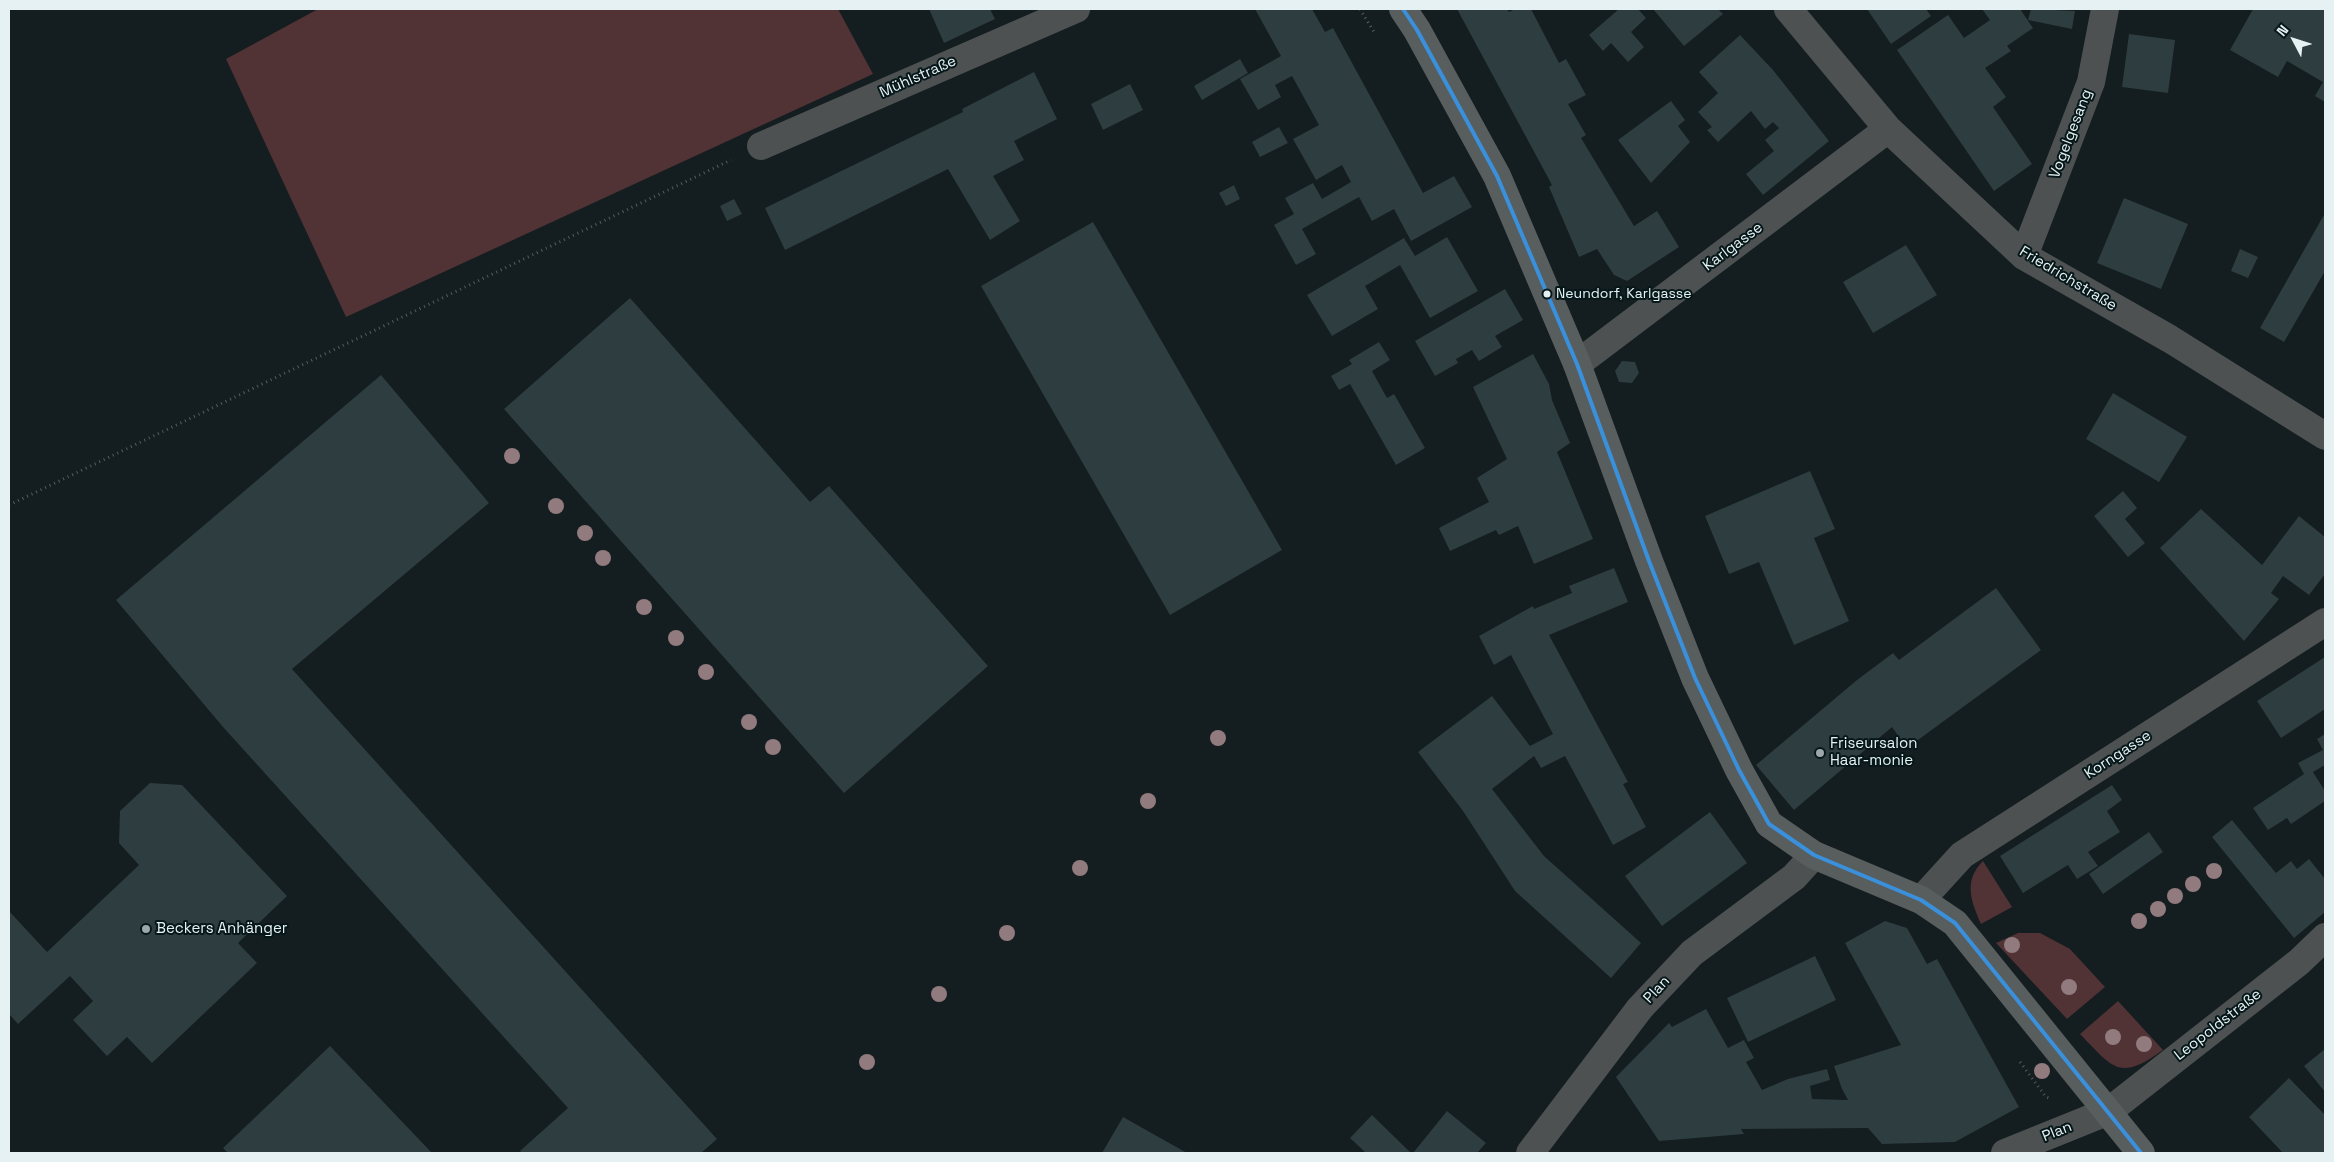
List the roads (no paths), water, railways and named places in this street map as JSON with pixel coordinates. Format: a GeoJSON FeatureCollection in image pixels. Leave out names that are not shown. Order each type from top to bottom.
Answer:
{"type":"FeatureCollection","features":[{"type":"Feature","properties":{"kind":"main road"},"geometry":{"type":"LineString","coordinates":[[1403,9],[1418,30],[1497,176],[1577,364],[1649,561],[1688,660],[1739,770],[1769,824],[1814,855],[1921,900],[1955,923],[2109,1111],[2141,1153]]}},
{"type":"Feature","properties":{"kind":"street","name":"Mühlstraße"},"geometry":{"type":"LineString","coordinates":[[761,146],[1076,9]]}},
{"type":"Feature","properties":{"kind":"street","name":"Friedrichstraße"},"geometry":{"type":"LineString","coordinates":[[1788,9],[1888,129],[2024,256],[2170,339],[2325,436]]}},
{"type":"Feature","properties":{"kind":"street","name":"Vogelgesang"},"geometry":{"type":"LineString","coordinates":[[2024,256],[2091,82],[2105,9]]}},
{"type":"Feature","properties":{"kind":"street","name":"Karlgasse"},"geometry":{"type":"LineString","coordinates":[[1577,364],[1888,129]]}},
{"type":"Feature","properties":{"kind":"street","name":"Korngasse"},"geometry":{"type":"LineString","coordinates":[[1921,900],[1962,855],[2325,622]]}},
{"type":"Feature","properties":{"kind":"street","name":"Plan"},"geometry":{"type":"LineString","coordinates":[[1530,1153],[1640,1008],[1692,953],[1794,876],[1814,855]]}},
{"type":"Feature","properties":{"kind":"street","name":"Leopoldstraße"},"geometry":{"type":"LineString","coordinates":[[2109,1111],[2299,962],[2325,936]]}},
{"type":"Feature","properties":{"kind":"street","name":"Plan"},"geometry":{"type":"LineString","coordinates":[[2005,1153],[2109,1111]]}},
{"type":"Feature","properties":{"kind":"place","name":"Neundorf, Karlgasse"},"geometry":{"type":"Point","coordinates":[1547,294]}},
{"type":"Feature","properties":{"kind":"place","name":"Friseursalon Haar-monie"},"geometry":{"type":"Point","coordinates":[1820,753]}},
{"type":"Feature","properties":{"kind":"place","name":"Beckers Anhänger"},"geometry":{"type":"Point","coordinates":[146,929]}}]}
